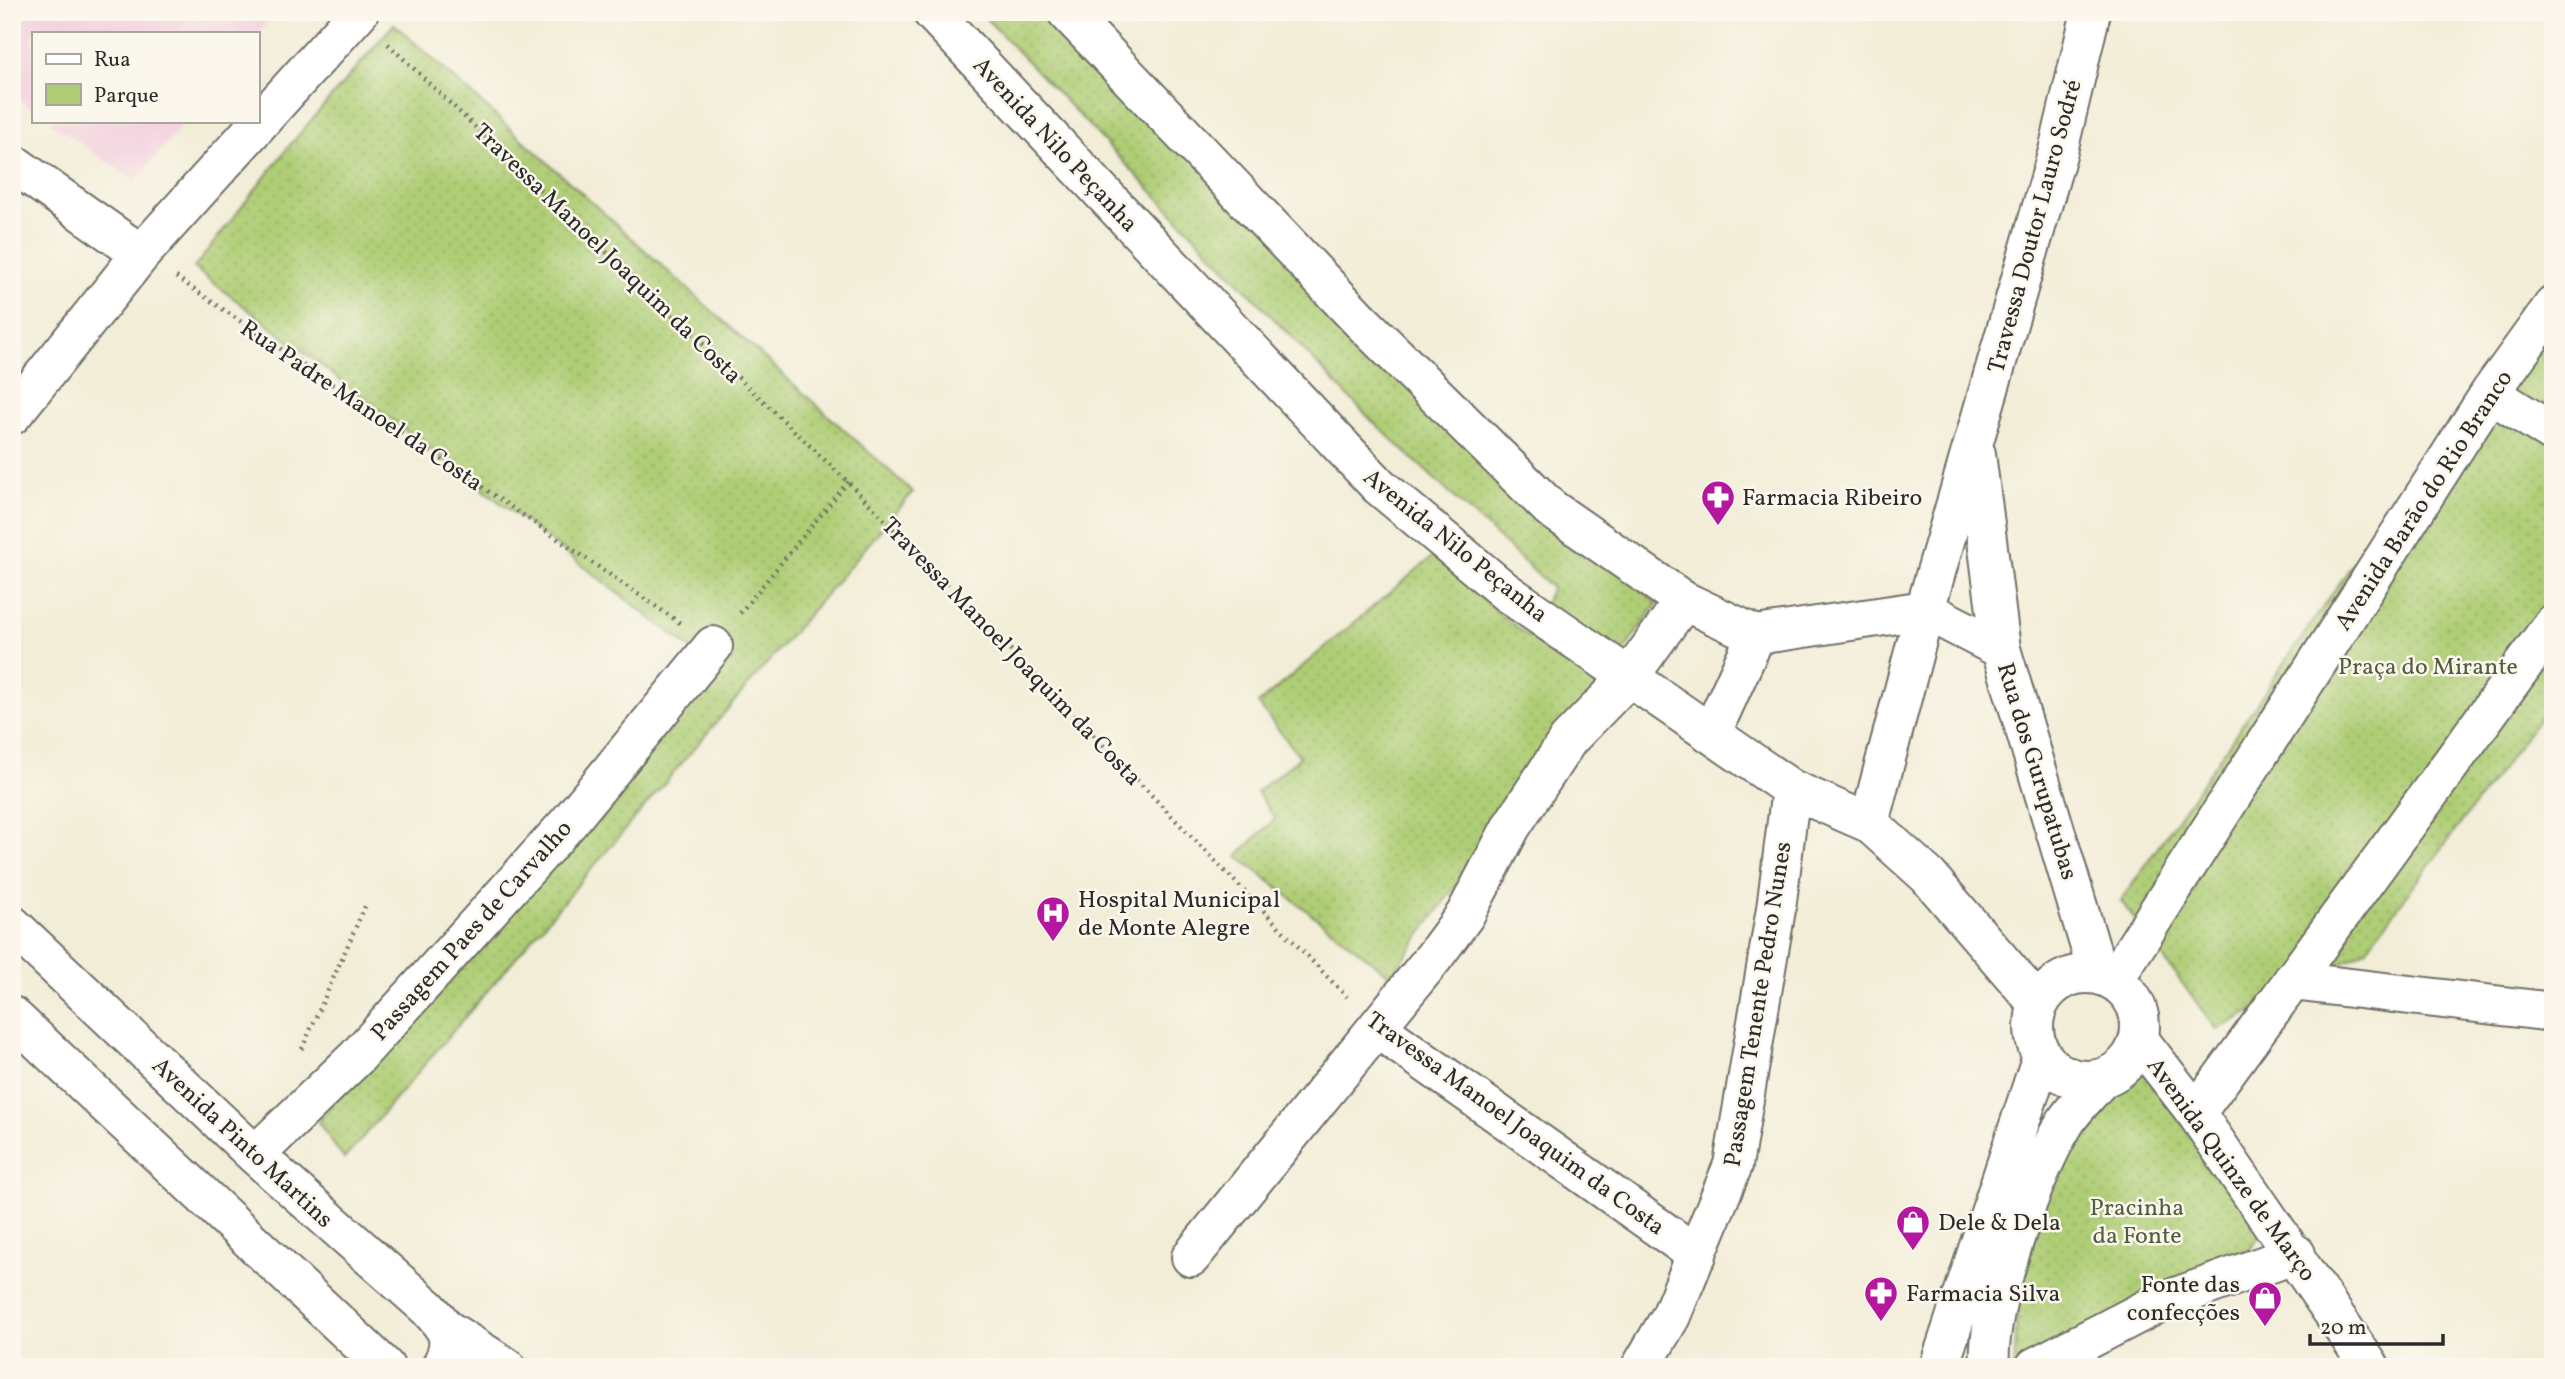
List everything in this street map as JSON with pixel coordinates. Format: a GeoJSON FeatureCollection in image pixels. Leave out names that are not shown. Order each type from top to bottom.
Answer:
{"type":"FeatureCollection","features":[{"type":"Feature","properties":{"kind":"street","name":"Avenida Nilo Peçanha"},"geometry":{"type":"LineString","coordinates":[[932,12],[1379,486],[1506,592],[1791,789],[1870,823],[1928,876],[2038,1004]]}},
{"type":"Feature","properties":{"kind":"street"},"geometry":{"type":"LineString","coordinates":[[1067,12],[1359,319],[1550,508],[1684,601],[1756,635],[1925,610]]}},
{"type":"Feature","properties":{"kind":"street","name":"Travessa Doutor Lauro Sodré"},"geometry":{"type":"LineString","coordinates":[[1870,823],[1925,610],[2058,151],[2091,12]]}},
{"type":"Feature","properties":{"kind":"street"},"geometry":{"type":"LineString","coordinates":[[259,122],[356,13]]}},
{"type":"Feature","properties":{"kind":"street"},"geometry":{"type":"LineString","coordinates":[[12,415],[141,254],[259,122]]}},
{"type":"Feature","properties":{"kind":"street"},"geometry":{"type":"LineString","coordinates":[[12,163],[141,254]]}},
{"type":"Feature","properties":{"kind":"street","name":"Avenida Barão do Rio Branco"},"geometry":{"type":"LineString","coordinates":[[2106,977],[2490,393],[2553,306]]}},
{"type":"Feature","properties":{"kind":"street"},"geometry":{"type":"LineString","coordinates":[[2490,393],[2553,433]]}},
{"type":"Feature","properties":{"kind":"street","name":"Travessa Doutor Lauro Sodré"},"geometry":{"type":"LineString","coordinates":[[1974,438],[2001,649]]}},
{"type":"Feature","properties":{"kind":"street"},"geometry":{"type":"LineString","coordinates":[[1191,1257],[1378,1029],[1465,915],[1511,827],[1568,740],[1629,677],[1684,601]]}},
{"type":"Feature","properties":{"kind":"street","name":"Rua dos Gurupatubas"},"geometry":{"type":"LineString","coordinates":[[1925,610],[2001,649],[2106,977]]}},
{"type":"Feature","properties":{"kind":"street"},"geometry":{"type":"LineString","coordinates":[[2196,1113],[2553,624]]}},
{"type":"Feature","properties":{"kind":"street"},"geometry":{"type":"LineString","coordinates":[[1711,734],[1756,635]]}},
{"type":"Feature","properties":{"kind":"street","name":"Passagem Paes de Carvalho"},"geometry":{"type":"LineString","coordinates":[[255,1155],[356,1058],[532,863],[713,646]]}},
{"type":"Feature","properties":{"kind":"street","name":"Passagem Tenente Pedro Nunes"},"geometry":{"type":"LineString","coordinates":[[1641,1367],[1671,1315],[1733,1166],[1776,909],[1791,789]]}},
{"type":"Feature","properties":{"kind":"street","name":"Avenida Pinto Martins"},"geometry":{"type":"LineString","coordinates":[[12,925],[255,1155],[428,1308],[446,1329],[506,1367]]}},
{"type":"Feature","properties":{"kind":"street"},"geometry":{"type":"LineString","coordinates":[[1990,1367],[1988,1349],[1998,1298],[2024,1212],[2049,1153],[2067,1120],[2101,1079],[2126,1066],[2140,1041],[2137,1006],[2106,977],[2063,978],[2038,1004],[2033,1031],[2042,1056],[2067,1078],[2101,1079]]}},
{"type":"Feature","properties":{"kind":"street"},"geometry":{"type":"LineString","coordinates":[[2292,981],[2553,1012]]}},
{"type":"Feature","properties":{"kind":"street"},"geometry":{"type":"LineString","coordinates":[[12,1016],[385,1367]]}},
{"type":"Feature","properties":{"kind":"street","name":"Travessa Manoel Joaquim da Costa"},"geometry":{"type":"LineString","coordinates":[[1378,1029],[1698,1255]]}},
{"type":"Feature","properties":{"kind":"street","name":"Avenida Quinze de Março"},"geometry":{"type":"LineString","coordinates":[[2140,1041],[2196,1113],[2296,1254],[2370,1367]]}},
{"type":"Feature","properties":{"kind":"street"},"geometry":{"type":"LineString","coordinates":[[1939,1367],[2042,1056]]}},
{"type":"Feature","properties":{"kind":"street"},"geometry":{"type":"LineString","coordinates":[[2035,1367],[2159,1303],[2296,1254]]}},
{"type":"Feature","properties":{"kind":"street"},"geometry":{"type":"LineString","coordinates":[[441,1367],[450,1348],[446,1329]]}},
{"type":"Feature","properties":{"kind":"path","name":"Travessa Manoel Joaquim da Costa"},"geometry":{"type":"LineString","coordinates":[[356,13],[848,482],[1378,1029]]}},
{"type":"Feature","properties":{"kind":"path","name":"Rua Padre Manoel da Costa"},"geometry":{"type":"LineString","coordinates":[[141,254],[713,646]]}},
{"type":"Feature","properties":{"kind":"path"},"geometry":{"type":"LineString","coordinates":[[713,646],[848,482]]}},
{"type":"Feature","properties":{"kind":"path"},"geometry":{"type":"LineString","coordinates":[[299,1055],[366,904]]}},
{"type":"Feature","properties":{"kind":"shaded area"},"geometry":{"type":"Polygon","coordinates":[[[12,12],[276,12],[259,33],[32,32],[32,109],[12,95],[12,12]]]}},
{"type":"Feature","properties":{"kind":"shaded area"},"geometry":{"type":"Polygon","coordinates":[[[50,122],[184,122],[135,181],[50,122]]]}},
{"type":"Feature","properties":{"kind":"green space"},"geometry":{"type":"Polygon","coordinates":[[[980,12],[1052,12],[1657,604],[1391,976],[1237,856],[1275,819],[1257,792],[1300,757],[1258,704],[1433,556],[1528,637],[1552,588],[1372,421],[980,12]]]}},
{"type":"Feature","properties":{"kind":"green space"},"geometry":{"type":"Polygon","coordinates":[[[394,24],[913,492],[344,1159],[318,1122],[695,652],[194,268],[290,145],[394,24]]]}},
{"type":"Feature","properties":{"kind":"green space","name":"Praça do Mirante"},"geometry":{"type":"Polygon","coordinates":[[[2553,272],[2553,700],[2366,950],[2217,1030],[2121,901],[2553,272]]]}},
{"type":"Feature","properties":{"kind":"green space","name":"Pracinha da Fonte"},"geometry":{"type":"Polygon","coordinates":[[[2144,1072],[2262,1232],[2224,1287],[2014,1367],[2021,1281],[2037,1224],[2062,1160],[2098,1104],[2120,1084],[2144,1072]]]}},
{"type":"Feature","properties":{"kind":"place","name":"Farmacia Ribeiro"},"geometry":{"type":"Point","coordinates":[1718,527]}},
{"type":"Feature","properties":{"kind":"place","name":"Hospital Municipal de Monte Alegre"},"geometry":{"type":"Point","coordinates":[1053,943]}},
{"type":"Feature","properties":{"kind":"place","name":"Dele & Dela"},"geometry":{"type":"Point","coordinates":[1913,1252]}},
{"type":"Feature","properties":{"kind":"place","name":"Farmacia Silva"},"geometry":{"type":"Point","coordinates":[1881,1323]}},
{"type":"Feature","properties":{"kind":"place","name":"Fonte das confecções"},"geometry":{"type":"Point","coordinates":[2265,1328]}}]}
